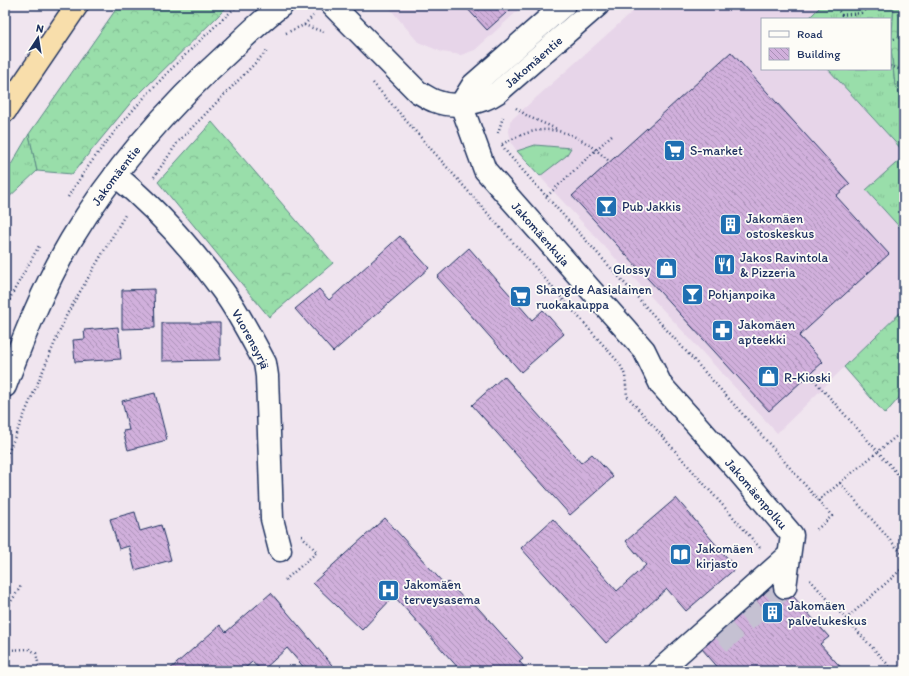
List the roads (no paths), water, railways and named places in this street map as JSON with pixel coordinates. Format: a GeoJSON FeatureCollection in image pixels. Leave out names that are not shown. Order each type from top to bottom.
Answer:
{"type":"FeatureCollection","features":[{"type":"Feature","properties":{"kind":"highway"},"geometry":{"type":"LineString","coordinates":[[5,112],[77,5]]}},
{"type":"Feature","properties":{"kind":"street","name":"Jakomäentie"},"geometry":{"type":"LineString","coordinates":[[5,386],[39,303],[67,247],[115,175],[151,130],[199,80],[282,5]]}},
{"type":"Feature","properties":{"kind":"street","name":"Jakomäentie"},"geometry":{"type":"LineString","coordinates":[[332,5],[418,92],[435,101],[445,104],[462,104],[487,100],[598,5]]}},
{"type":"Feature","properties":{"kind":"street","name":"Jakomäentie"},"geometry":{"type":"LineString","coordinates":[[462,104],[473,85],[564,5]]}},
{"type":"Feature","properties":{"kind":"street","name":"Jakomäenkuja"},"geometry":{"type":"LineString","coordinates":[[462,104],[485,170],[644,350]]}},
{"type":"Feature","properties":{"kind":"street","name":"Vuorensyrjä"},"geometry":{"type":"LineString","coordinates":[[115,175],[140,196],[169,226],[224,292],[265,363],[267,376],[272,519],[280,550]]}},
{"type":"Feature","properties":{"kind":"street","name":"Jakomäenpolku"},"geometry":{"type":"LineString","coordinates":[[644,350],[661,385],[737,470],[785,553]]}},
{"type":"Feature","properties":{"kind":"street"},"geometry":{"type":"LineString","coordinates":[[785,553],[785,586]]}},
{"type":"Feature","properties":{"kind":"street"},"geometry":{"type":"LineString","coordinates":[[659,671],[785,553]]}},
{"type":"Feature","properties":{"kind":"tunnel"},"geometry":{"type":"LineString","coordinates":[[720,643],[785,587]]}},
{"type":"Feature","properties":{"kind":"place","name":"S-market"},"geometry":{"type":"Point","coordinates":[675,150]}},
{"type":"Feature","properties":{"kind":"place","name":"Pub Jakkis"},"geometry":{"type":"Point","coordinates":[606,206]}},
{"type":"Feature","properties":{"kind":"place","name":"Jakomäen ostoskeskus"},"geometry":{"type":"Point","coordinates":[731,225]}},
{"type":"Feature","properties":{"kind":"place","name":"Jakos Ravintola & Pizzeria"},"geometry":{"type":"Point","coordinates":[725,264]}},
{"type":"Feature","properties":{"kind":"place","name":"Glossy"},"geometry":{"type":"Point","coordinates":[666,269]}},
{"type":"Feature","properties":{"kind":"place","name":"Pohjanpoika"},"geometry":{"type":"Point","coordinates":[692,294]}},
{"type":"Feature","properties":{"kind":"place","name":"Shangde Aasialainen ruokakauppa"},"geometry":{"type":"Point","coordinates":[520,296]}},
{"type":"Feature","properties":{"kind":"place","name":"Jakomäen apteekki"},"geometry":{"type":"Point","coordinates":[722,331]}},
{"type":"Feature","properties":{"kind":"place","name":"R-Kioski"},"geometry":{"type":"Point","coordinates":[768,377]}},
{"type":"Feature","properties":{"kind":"place","name":"Jakomäen kirjasto"},"geometry":{"type":"Point","coordinates":[681,555]}},
{"type":"Feature","properties":{"kind":"place","name":"Jakomäen terveysasema"},"geometry":{"type":"Point","coordinates":[388,591]}},
{"type":"Feature","properties":{"kind":"place","name":"Jakomäen palvelukeskus"},"geometry":{"type":"Point","coordinates":[773,612]}}]}
